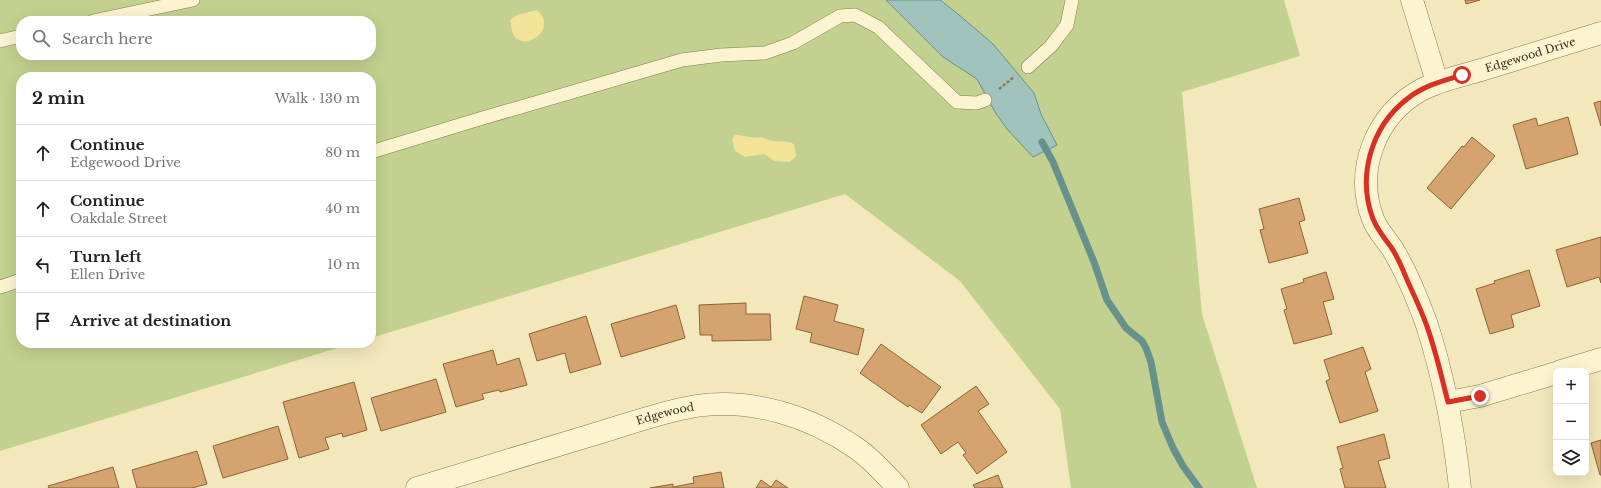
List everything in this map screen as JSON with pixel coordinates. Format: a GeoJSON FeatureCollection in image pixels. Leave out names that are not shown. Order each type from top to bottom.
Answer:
{"type":"FeatureCollection","features":[{"type":"Feature","properties":{"kind":"street"},"geometry":{"type":"LineString","coordinates":[[1412,0],[1437,82]]}},
{"type":"Feature","properties":{"kind":"street","name":"Edgewood Drive"},"geometry":{"type":"LineString","coordinates":[[1460,488],[1455,443],[1448,402],[1425,321],[1408,281],[1391,248],[1373,220],[1367,199],[1366,176],[1368,162],[1376,136],[1407,99],[1437,82],[1475,72],[1601,33]]}},
{"type":"Feature","properties":{"kind":"street"},"geometry":{"type":"LineString","coordinates":[[1571,368],[1601,359]]}},
{"type":"Feature","properties":{"kind":"street"},"geometry":{"type":"LineString","coordinates":[[1448,402],[1480,396],[1553,373]]}},
{"type":"Feature","properties":{"kind":"street","name":"Edgewood"},"geometry":{"type":"LineString","coordinates":[[417,488],[654,417],[696,406],[719,405],[747,406],[776,411],[807,420],[828,430],[857,449],[898,488]]}},
{"type":"Feature","properties":{"kind":"lane"},"geometry":{"type":"LineString","coordinates":[[117,16],[193,0]]}},
{"type":"Feature","properties":{"kind":"lane"},"geometry":{"type":"LineString","coordinates":[[1028,67],[1051,46],[1067,25],[1072,0]]}},
{"type":"Feature","properties":{"kind":"lane"},"geometry":{"type":"LineString","coordinates":[[376,150],[682,60],[721,55],[765,53],[793,43],[840,16],[855,15],[878,27],[957,102],[977,102],[984,100]]}},
{"type":"Feature","properties":{"kind":"lane"},"geometry":{"type":"LineString","coordinates":[[0,40],[16,37]]}},
{"type":"Feature","properties":{"kind":"lane"},"geometry":{"type":"LineString","coordinates":[[0,287],[16,282]]}},
{"type":"Feature","properties":{"kind":"path"},"geometry":{"type":"LineString","coordinates":[[984,100],[1028,67]]}},
{"type":"Feature","properties":{"kind":"green space"},"geometry":{"type":"Polygon","coordinates":[[[0,0],[1284,0],[1300,56],[1182,92],[1202,314],[1257,488],[1071,488],[1060,409],[960,281],[845,194],[376,336],[376,72],[16,72],[16,348],[338,348],[0,451],[0,0]]]}},
{"type":"Feature","properties":{"kind":"sand"},"geometry":{"type":"Polygon","coordinates":[[[537,10],[543,17],[544,24],[542,31],[532,40],[519,40],[514,36],[510,20],[517,15],[537,10]]]}},
{"type":"Feature","properties":{"kind":"sand"},"geometry":{"type":"Polygon","coordinates":[[[735,135],[755,138],[761,137],[769,140],[794,144],[796,156],[790,162],[774,161],[764,154],[745,157],[735,151],[732,139],[735,135]]]}},
{"type":"Feature","properties":{"kind":"water"},"geometry":{"type":"Polygon","coordinates":[[[886,0],[940,0],[958,14],[993,44],[1034,93],[1041,114],[1057,145],[1033,157],[1007,129],[995,112],[977,79],[943,57],[886,0]]]}},
{"type":"Feature","properties":{"kind":"building"},"geometry":{"type":"Polygon","coordinates":[[[1465,0],[1480,0],[1466,4],[1465,0]]]}},
{"type":"Feature","properties":{"kind":"building"},"geometry":{"type":"Polygon","coordinates":[[[1601,101],[1601,126],[1594,103],[1601,101]]]}},
{"type":"Feature","properties":{"kind":"building"},"geometry":{"type":"Polygon","coordinates":[[[1568,117],[1578,154],[1526,169],[1513,125],[1536,118],[1538,126],[1568,117]]]}},
{"type":"Feature","properties":{"kind":"building"},"geometry":{"type":"Polygon","coordinates":[[[1472,137],[1495,156],[1451,209],[1427,188],[1462,146],[1464,147],[1472,137]]]}},
{"type":"Feature","properties":{"kind":"building"},"geometry":{"type":"Polygon","coordinates":[[[1299,198],[1305,220],[1299,222],[1308,253],[1269,263],[1260,230],[1264,229],[1259,209],[1299,198]]]}},
{"type":"Feature","properties":{"kind":"building"},"geometry":{"type":"Polygon","coordinates":[[[1601,237],[1601,283],[1599,277],[1567,287],[1556,250],[1601,237]]]}},
{"type":"Feature","properties":{"kind":"building"},"geometry":{"type":"Polygon","coordinates":[[[1529,270],[1540,306],[1511,315],[1514,327],[1490,334],[1476,289],[1495,283],[1494,281],[1529,270]]]}},
{"type":"Feature","properties":{"kind":"building"},"geometry":{"type":"Polygon","coordinates":[[[1326,272],[1334,299],[1323,302],[1332,334],[1294,344],[1284,310],[1287,309],[1281,289],[1304,282],[1303,279],[1326,272]]]}},
{"type":"Feature","properties":{"kind":"building"},"geometry":{"type":"Polygon","coordinates":[[[804,296],[838,305],[834,321],[864,329],[858,355],[810,342],[812,333],[796,329],[804,296]]]}},
{"type":"Feature","properties":{"kind":"building"},"geometry":{"type":"Polygon","coordinates":[[[746,303],[746,314],[770,314],[771,340],[712,341],[712,335],[700,335],[699,305],[746,303]]]}},
{"type":"Feature","properties":{"kind":"building"},"geometry":{"type":"Polygon","coordinates":[[[676,305],[685,338],[621,357],[611,324],[676,305]]]}},
{"type":"Feature","properties":{"kind":"building"},"geometry":{"type":"Polygon","coordinates":[[[586,316],[601,364],[570,373],[565,353],[537,361],[529,334],[586,316]]]}},
{"type":"Feature","properties":{"kind":"building"},"geometry":{"type":"Polygon","coordinates":[[[881,344],[941,387],[922,413],[909,405],[908,407],[860,373],[881,344]]]}},
{"type":"Feature","properties":{"kind":"building"},"geometry":{"type":"Polygon","coordinates":[[[1363,347],[1371,369],[1365,372],[1378,411],[1340,423],[1326,381],[1330,379],[1324,360],[1363,347]]]}},
{"type":"Feature","properties":{"kind":"building"},"geometry":{"type":"Polygon","coordinates":[[[493,350],[497,365],[519,358],[527,385],[500,392],[499,390],[482,394],[484,399],[456,407],[443,364],[493,350]]]}},
{"type":"Feature","properties":{"kind":"building"},"geometry":{"type":"Polygon","coordinates":[[[436,379],[446,412],[381,431],[371,398],[436,379]]]}},
{"type":"Feature","properties":{"kind":"building"},"geometry":{"type":"Polygon","coordinates":[[[354,382],[367,430],[343,437],[342,433],[325,438],[329,449],[299,458],[283,402],[354,382]]]}},
{"type":"Feature","properties":{"kind":"building"},"geometry":{"type":"Polygon","coordinates":[[[976,386],[989,404],[978,411],[1007,452],[977,474],[963,455],[966,453],[958,442],[941,454],[921,425],[976,386]]]}},
{"type":"Feature","properties":{"kind":"building"},"geometry":{"type":"Polygon","coordinates":[[[278,426],[288,459],[223,478],[213,446],[278,426]]]}},
{"type":"Feature","properties":{"kind":"building"},"geometry":{"type":"Polygon","coordinates":[[[1384,434],[1390,458],[1378,461],[1386,488],[1345,488],[1340,469],[1343,468],[1337,447],[1384,434]]]}},
{"type":"Feature","properties":{"kind":"building"},"geometry":{"type":"Polygon","coordinates":[[[1601,440],[1601,475],[1600,475],[1591,443],[1601,440]]]}},
{"type":"Feature","properties":{"kind":"building"},"geometry":{"type":"Polygon","coordinates":[[[197,451],[207,484],[192,488],[137,488],[132,470],[197,451]]]}},
{"type":"Feature","properties":{"kind":"building"},"geometry":{"type":"Polygon","coordinates":[[[113,467],[119,488],[49,488],[48,486],[113,467]]]}},
{"type":"Feature","properties":{"kind":"building"},"geometry":{"type":"Polygon","coordinates":[[[721,472],[724,488],[650,488],[673,484],[673,487],[694,483],[693,477],[721,472]]]}},
{"type":"Feature","properties":{"kind":"building"},"geometry":{"type":"Polygon","coordinates":[[[998,475],[1003,488],[975,488],[973,485],[998,475]]]}},
{"type":"Feature","properties":{"kind":"building"},"geometry":{"type":"Polygon","coordinates":[[[761,480],[771,487],[776,480],[788,488],[756,488],[761,480]]]}},
{"type":"Feature","properties":{"kind":"waterway"},"geometry":{"type":"LineString","coordinates":[[1042,142],[1053,162],[1094,262],[1107,300],[1126,328],[1142,341],[1146,348],[1151,362],[1162,422],[1173,448],[1183,466],[1199,488]]}},
{"type":"Feature","properties":{"kind":"route"},"geometry":{"type":"LineString","coordinates":[[1462,75],[1437,82],[1421,90],[1407,99],[1386,121],[1376,136],[1368,162],[1366,176],[1367,199],[1373,220],[1402,268],[1425,321],[1438,361],[1448,402],[1480,396]]}}]}
